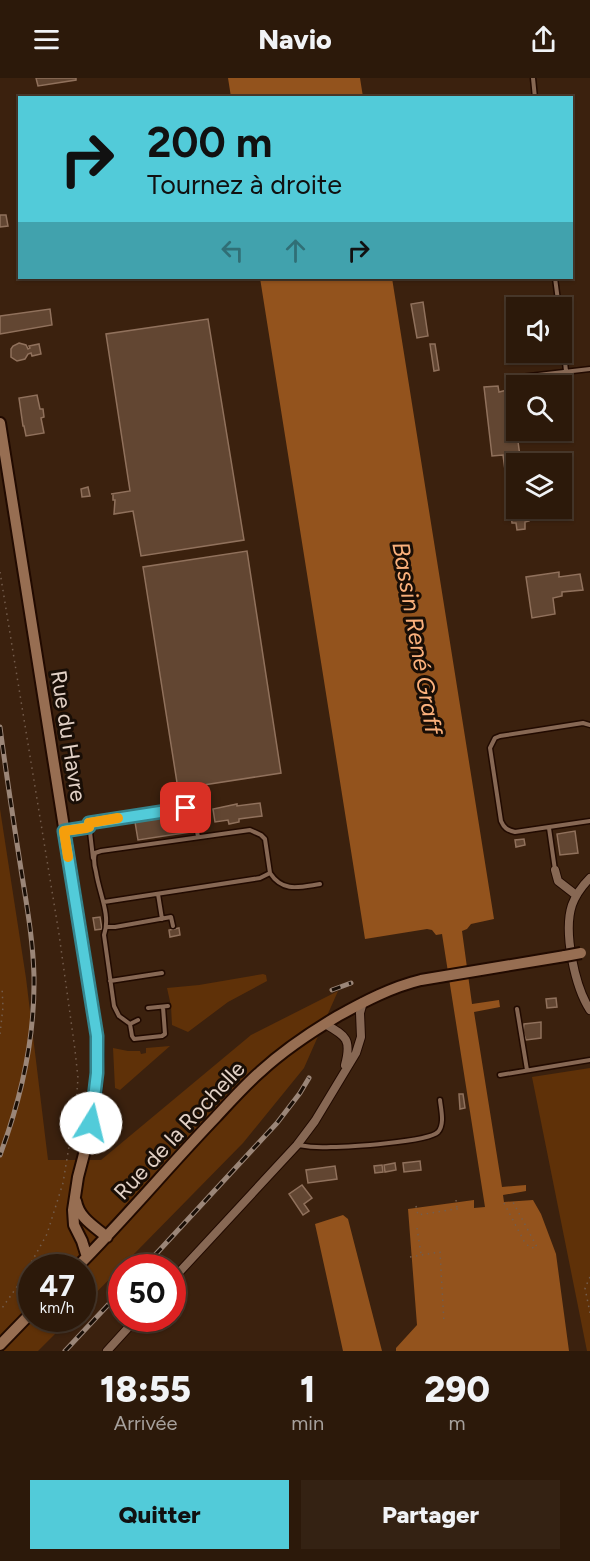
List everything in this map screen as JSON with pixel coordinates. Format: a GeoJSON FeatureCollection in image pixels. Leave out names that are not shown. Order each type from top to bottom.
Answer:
{"type":"FeatureCollection","features":[{"type":"Feature","properties":{"kind":"main road","name":"Rue du Havre"},"geometry":{"type":"LineString","coordinates":[[0,423],[97,1036],[96,1090],[73,1210],[74,1225],[86,1254]]}},
{"type":"Feature","properties":{"kind":"main road","name":"Rue de la Rochelle"},"geometry":{"type":"LineString","coordinates":[[90,1254],[249,1082],[278,1058],[345,1012],[404,984],[586,953]]}},
{"type":"Feature","properties":{"kind":"main road"},"geometry":{"type":"LineString","coordinates":[[75,1198],[79,1212],[107,1237]]}},
{"type":"Feature","properties":{"kind":"main road"},"geometry":{"type":"LineString","coordinates":[[0,1345],[18,1326]]}},
{"type":"Feature","properties":{"kind":"street"},"geometry":{"type":"LineString","coordinates":[[64,831],[87,828]]}},
{"type":"Feature","properties":{"kind":"street"},"geometry":{"type":"LineString","coordinates":[[555,870],[558,881],[576,896]]}},
{"type":"Feature","properties":{"kind":"street"},"geometry":{"type":"LineString","coordinates":[[590,877],[576,896],[570,916],[570,944],[578,987],[590,1010]]}},
{"type":"Feature","properties":{"kind":"street"},"geometry":{"type":"LineString","coordinates":[[186,1265],[297,1145],[315,1121],[356,1053],[361,1037],[360,1013],[363,1002]]}},
{"type":"Feature","properties":{"kind":"street"},"geometry":{"type":"LineString","coordinates":[[322,1026],[339,1031],[346,1039],[348,1050],[342,1073]]}},
{"type":"Feature","properties":{"kind":"street"},"geometry":{"type":"LineString","coordinates":[[107,1351],[124,1332]]}},
{"type":"Feature","properties":{"kind":"lane"},"geometry":{"type":"LineString","coordinates":[[533,78],[535,96]]}},
{"type":"Feature","properties":{"kind":"lane"},"geometry":{"type":"LineString","coordinates":[[555,279],[558,297]]}},
{"type":"Feature","properties":{"kind":"lane"},"geometry":{"type":"LineString","coordinates":[[565,363],[566,372]]}},
{"type":"Feature","properties":{"kind":"lane"},"geometry":{"type":"LineString","coordinates":[[539,375],[590,369]]}},
{"type":"Feature","properties":{"kind":"lane"},"geometry":{"type":"LineString","coordinates":[[590,725],[583,723],[500,736],[492,741],[490,748],[501,821],[508,830],[514,832],[590,821]]}},
{"type":"Feature","properties":{"kind":"lane"},"geometry":{"type":"LineString","coordinates":[[163,1007],[165,1034],[134,1039],[130,1024],[119,1016],[114,1006],[104,935],[107,927],[104,902],[98,890],[87,828],[89,823],[186,808],[194,814],[198,837]]}},
{"type":"Feature","properties":{"kind":"lane"},"geometry":{"type":"LineString","coordinates":[[549,828],[555,870]]}},
{"type":"Feature","properties":{"kind":"lane"},"geometry":{"type":"LineString","coordinates":[[93,858],[101,851],[250,830],[265,839],[270,873],[273,878],[293,889],[320,884]]}},
{"type":"Feature","properties":{"kind":"lane"},"geometry":{"type":"LineString","coordinates":[[104,902],[260,879],[270,873]]}},
{"type":"Feature","properties":{"kind":"lane"},"geometry":{"type":"LineString","coordinates":[[158,894],[162,919]]}},
{"type":"Feature","properties":{"kind":"lane"},"geometry":{"type":"LineString","coordinates":[[107,927],[171,917],[173,926]]}},
{"type":"Feature","properties":{"kind":"lane"},"geometry":{"type":"LineString","coordinates":[[110,981],[162,973]]}},
{"type":"Feature","properties":{"kind":"lane"},"geometry":{"type":"LineString","coordinates":[[148,1008],[168,1006]]}},
{"type":"Feature","properties":{"kind":"lane"},"geometry":{"type":"LineString","coordinates":[[517,1009],[527,1070]]}},
{"type":"Feature","properties":{"kind":"lane"},"geometry":{"type":"LineString","coordinates":[[130,1024],[138,1020]]}},
{"type":"Feature","properties":{"kind":"lane"},"geometry":{"type":"LineString","coordinates":[[500,1075],[590,1060]]}},
{"type":"Feature","properties":{"kind":"lane"},"geometry":{"type":"LineString","coordinates":[[297,1145],[332,1148],[390,1143],[432,1136],[439,1131],[442,1124],[440,1100]]}},
{"type":"Feature","properties":{"kind":"path"},"geometry":{"type":"LineString","coordinates":[[0,572],[55,913],[78,1078],[63,1183],[46,1234],[21,1281],[0,1311]]}},
{"type":"Feature","properties":{"kind":"path"},"geometry":{"type":"LineString","coordinates":[[0,1034],[3,1007],[2,987]]}},
{"type":"Feature","properties":{"kind":"path"},"geometry":{"type":"LineString","coordinates":[[456,1200],[457,1209]]}},
{"type":"Feature","properties":{"kind":"path"},"geometry":{"type":"LineString","coordinates":[[504,1203],[525,1243],[531,1248],[537,1247],[513,1202]]}},
{"type":"Feature","properties":{"kind":"path"},"geometry":{"type":"LineString","coordinates":[[416,1206],[418,1215],[462,1208]]}},
{"type":"Feature","properties":{"kind":"path"},"geometry":{"type":"LineString","coordinates":[[417,1228],[421,1254]]}},
{"type":"Feature","properties":{"kind":"path"},"geometry":{"type":"LineString","coordinates":[[410,1257],[440,1252],[444,1323]]}},
{"type":"Feature","properties":{"kind":"path"},"geometry":{"type":"LineString","coordinates":[[590,1277],[585,1288],[590,1313]]}},
{"type":"Feature","properties":{"kind":"shaded area"},"geometry":{"type":"Polygon","coordinates":[[[0,809],[26,978],[48,1160],[101,1160],[251,1035],[338,991],[304,1068],[243,1143],[134,1254],[108,1254],[108,1281],[96,1293],[96,1254],[18,1254],[18,1332],[57,1332],[38,1351],[0,1351],[0,809]]]}},
{"type":"Feature","properties":{"kind":"shaded area"},"geometry":{"type":"Polygon","coordinates":[[[266,975],[267,981],[228,1002],[188,1032],[172,1025],[167,988],[266,975]]]}},
{"type":"Feature","properties":{"kind":"shaded area"},"geometry":{"type":"Polygon","coordinates":[[[170,1046],[120,1090],[115,1088],[113,1048],[140,1051],[141,1054],[146,1053],[146,1048],[170,1046]]]}},
{"type":"Feature","properties":{"kind":"shaded area"},"geometry":{"type":"Polygon","coordinates":[[[590,1068],[590,1351],[587,1351],[532,1077],[590,1068]]]}},
{"type":"Feature","properties":{"kind":"water"},"geometry":{"type":"Polygon","coordinates":[[[228,78],[360,78],[363,96],[231,96],[228,78]]]}},
{"type":"Feature","properties":{"kind":"water","name":"Bassin René Graff"},"geometry":{"type":"Polygon","coordinates":[[[260,279],[392,279],[494,919],[471,924],[462,931],[472,1004],[499,1000],[500,1007],[474,1012],[502,1187],[526,1185],[526,1191],[503,1195],[504,1202],[533,1200],[541,1214],[556,1254],[569,1351],[396,1351],[396,1348],[417,1325],[408,1209],[474,1200],[474,1208],[485,1207],[442,934],[436,935],[432,930],[427,929],[365,939],[260,279]]]}},
{"type":"Feature","properties":{"kind":"water"},"geometry":{"type":"Polygon","coordinates":[[[343,1215],[348,1219],[382,1351],[343,1351],[315,1224],[343,1215]]]}},
{"type":"Feature","properties":{"kind":"building"},"geometry":{"type":"Polygon","coordinates":[[[36,78],[76,78],[76,80],[38,86],[36,78]]]}},
{"type":"Feature","properties":{"kind":"building"},"geometry":{"type":"Polygon","coordinates":[[[0,215],[6,215],[8,226],[0,227],[0,215]]]}},
{"type":"Feature","properties":{"kind":"building"},"geometry":{"type":"Polygon","coordinates":[[[423,302],[428,336],[417,338],[411,304],[423,302]]]}},
{"type":"Feature","properties":{"kind":"building"},"geometry":{"type":"Polygon","coordinates":[[[50,309],[52,325],[0,334],[0,316],[50,309]]]}},
{"type":"Feature","properties":{"kind":"building"},"geometry":{"type":"Polygon","coordinates":[[[208,319],[244,540],[141,556],[133,511],[114,514],[115,500],[111,494],[130,491],[106,334],[208,319]]]}},
{"type":"Feature","properties":{"kind":"building"},"geometry":{"type":"Polygon","coordinates":[[[19,343],[26,345],[28,349],[29,346],[39,344],[41,354],[32,356],[31,353],[25,359],[17,361],[11,357],[11,349],[19,343]]]}},
{"type":"Feature","properties":{"kind":"building"},"geometry":{"type":"Polygon","coordinates":[[[430,344],[435,344],[439,370],[434,371],[430,344]]]}},
{"type":"Feature","properties":{"kind":"building"},"geometry":{"type":"Polygon","coordinates":[[[498,386],[499,392],[506,390],[506,441],[518,441],[520,453],[506,453],[506,478],[503,455],[492,456],[484,387],[498,386]]]}},
{"type":"Feature","properties":{"kind":"building"},"geometry":{"type":"Polygon","coordinates":[[[37,395],[40,409],[43,409],[44,417],[41,418],[44,433],[26,436],[19,398],[37,395]]]}},
{"type":"Feature","properties":{"kind":"building"},"geometry":{"type":"Polygon","coordinates":[[[88,487],[90,496],[82,497],[81,489],[88,487]]]}},
{"type":"Feature","properties":{"kind":"building"},"geometry":{"type":"Polygon","coordinates":[[[511,519],[529,519],[525,522],[525,529],[517,530],[516,523],[512,523],[511,519]]]}},
{"type":"Feature","properties":{"kind":"building"},"geometry":{"type":"Polygon","coordinates":[[[247,551],[281,773],[178,789],[143,567],[247,551]]]}},
{"type":"Feature","properties":{"kind":"building"},"geometry":{"type":"Polygon","coordinates":[[[559,572],[559,577],[580,574],[583,590],[562,592],[562,596],[553,598],[555,614],[532,618],[526,577],[559,572]]]}},
{"type":"Feature","properties":{"kind":"building"},"geometry":{"type":"Polygon","coordinates":[[[260,803],[262,816],[239,819],[239,822],[229,824],[228,820],[215,822],[213,809],[237,804],[237,806],[260,803]]]}},
{"type":"Feature","properties":{"kind":"building"},"geometry":{"type":"Polygon","coordinates":[[[187,814],[190,832],[138,840],[135,822],[187,814]]]}},
{"type":"Feature","properties":{"kind":"building"},"geometry":{"type":"Polygon","coordinates":[[[575,831],[578,853],[560,855],[557,834],[575,831]]]}},
{"type":"Feature","properties":{"kind":"building"},"geometry":{"type":"Polygon","coordinates":[[[524,839],[525,845],[516,847],[515,840],[524,839]]]}},
{"type":"Feature","properties":{"kind":"building"},"geometry":{"type":"Polygon","coordinates":[[[100,917],[102,929],[95,930],[93,918],[100,917]]]}},
{"type":"Feature","properties":{"kind":"building"},"geometry":{"type":"Polygon","coordinates":[[[179,928],[180,935],[170,937],[169,930],[179,928]]]}},
{"type":"Feature","properties":{"kind":"building"},"geometry":{"type":"Polygon","coordinates":[[[556,998],[557,1007],[547,1008],[546,999],[556,998]]]}},
{"type":"Feature","properties":{"kind":"building"},"geometry":{"type":"Polygon","coordinates":[[[541,1022],[541,1038],[526,1040],[523,1032],[524,1024],[541,1022]]]}},
{"type":"Feature","properties":{"kind":"building"},"geometry":{"type":"Polygon","coordinates":[[[459,1094],[463,1094],[465,1108],[460,1109],[459,1094]]]}},
{"type":"Feature","properties":{"kind":"building"},"geometry":{"type":"Polygon","coordinates":[[[420,1161],[421,1170],[404,1172],[403,1163],[420,1161]]]}},
{"type":"Feature","properties":{"kind":"building"},"geometry":{"type":"Polygon","coordinates":[[[395,1163],[396,1170],[385,1172],[384,1165],[395,1163]]]}},
{"type":"Feature","properties":{"kind":"building"},"geometry":{"type":"Polygon","coordinates":[[[382,1165],[383,1172],[375,1173],[374,1166],[382,1165]]]}},
{"type":"Feature","properties":{"kind":"building"},"geometry":{"type":"Polygon","coordinates":[[[335,1166],[337,1179],[308,1183],[306,1170],[335,1166]]]}},
{"type":"Feature","properties":{"kind":"building"},"geometry":{"type":"Polygon","coordinates":[[[302,1185],[312,1198],[304,1204],[309,1211],[303,1215],[289,1194],[302,1185]]]}},
{"type":"Feature","properties":{"kind":"railway"},"geometry":{"type":"LineString","coordinates":[[0,727],[29,920],[34,976],[32,1022],[25,1067],[0,1155]]}},
{"type":"Feature","properties":{"kind":"railway"},"geometry":{"type":"LineString","coordinates":[[332,990],[351,983]]}},
{"type":"Feature","properties":{"kind":"railway"},"geometry":{"type":"LineString","coordinates":[[156,1254],[277,1123],[309,1078]]}},
{"type":"Feature","properties":{"kind":"railway"},"geometry":{"type":"LineString","coordinates":[[65,1351],[108,1305]]}},
{"type":"Feature","properties":{"kind":"slow traffic"},"geometry":{"type":"LineString","coordinates":[[68,857],[64,831],[86,828],[89,827],[89,823],[118,818]]}},
{"type":"Feature","properties":{"kind":"route"},"geometry":{"type":"LineString","coordinates":[[91,1123],[96,1090],[97,1036],[64,831],[89,827],[89,823],[186,808]]}}]}
